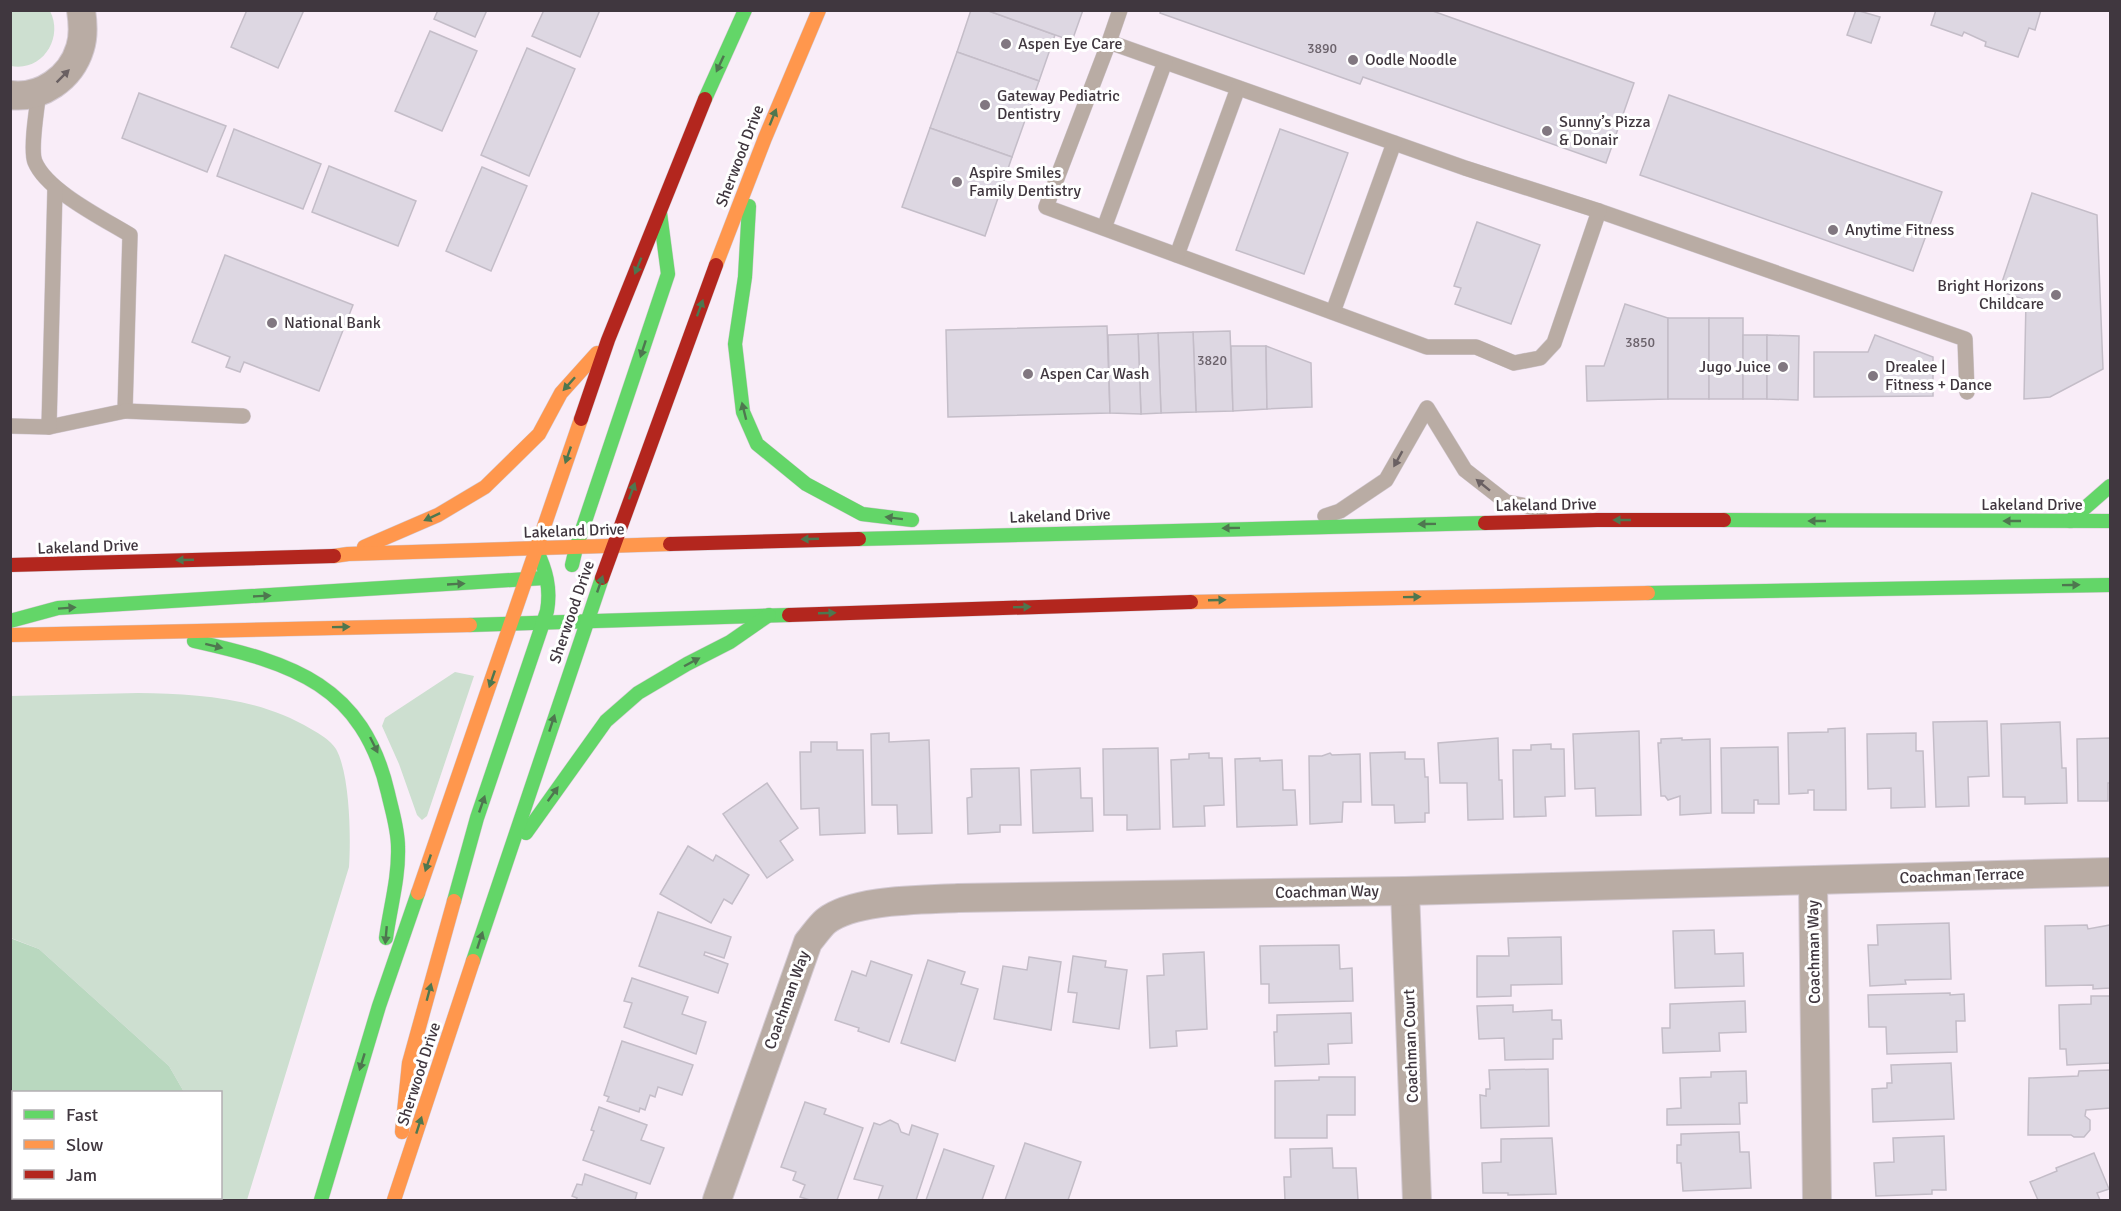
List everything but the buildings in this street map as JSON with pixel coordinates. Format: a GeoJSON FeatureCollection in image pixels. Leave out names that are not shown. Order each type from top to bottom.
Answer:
{"type":"FeatureCollection","features":[{"type":"Feature","properties":{"kind":"main road"},"geometry":{"type":"LineString","coordinates":[[321,1200],[379,1006],[608,340],[713,80],[745,10]]}},
{"type":"Feature","properties":{"kind":"main road","name":"Sherwood Drive"},"geometry":{"type":"LineString","coordinates":[[395,1197],[612,546],[751,171],[819,11]]}},
{"type":"Feature","properties":{"kind":"main road"},"geometry":{"type":"LineString","coordinates":[[751,171],[745,277],[735,344],[743,412],[757,444],[806,484],[862,514],[1015,534]]}},
{"type":"Feature","properties":{"kind":"main road"},"geometry":{"type":"LineString","coordinates":[[571,575],[576,548],[668,274],[659,212]]}},
{"type":"Feature","properties":{"kind":"main road"},"geometry":{"type":"LineString","coordinates":[[348,554],[438,514],[485,487],[539,434],[561,393],[608,340]]}},
{"type":"Feature","properties":{"kind":"main road"},"geometry":{"type":"LineString","coordinates":[[2070,521],[2110,486]]}},
{"type":"Feature","properties":{"kind":"main road","name":"Lakeland Drive"},"geometry":{"type":"LineString","coordinates":[[10,565],[1289,526],[1597,520],[2110,521]]}},
{"type":"Feature","properties":{"kind":"main road"},"geometry":{"type":"LineString","coordinates":[[10,621],[58,608],[525,580],[571,575],[612,546]]}},
{"type":"Feature","properties":{"kind":"main road"},"geometry":{"type":"LineString","coordinates":[[395,1197],[410,1063],[477,818],[544,622],[550,594],[548,577],[536,549]]}},
{"type":"Feature","properties":{"kind":"main road"},"geometry":{"type":"LineString","coordinates":[[10,635],[511,624],[1250,599],[2110,585]]}},
{"type":"Feature","properties":{"kind":"main road"},"geometry":{"type":"LineString","coordinates":[[574,606],[587,621]]}},
{"type":"Feature","properties":{"kind":"main road"},"geometry":{"type":"LineString","coordinates":[[507,858],[606,721],[638,693],[730,642],[769,615]]}},
{"type":"Feature","properties":{"kind":"main road"},"geometry":{"type":"LineString","coordinates":[[115,631],[185,639],[270,661],[328,690],[345,704],[361,723],[382,762],[399,850],[388,920],[379,1006]]}},
{"type":"Feature","properties":{"kind":"street"},"geometry":{"type":"LineString","coordinates":[[10,95],[19,96],[39,92],[57,82],[72,67],[80,48],[83,27],[81,10]]}},
{"type":"Feature","properties":{"kind":"street","name":"Coachman Terrace"},"geometry":{"type":"LineString","coordinates":[[1814,881],[2110,872]]}},
{"type":"Feature","properties":{"kind":"street","name":"Coachman Way"},"geometry":{"type":"LineString","coordinates":[[717,1200],[808,942],[826,921],[847,910],[901,901],[958,898],[1405,891],[1814,881],[1817,1200]]}},
{"type":"Feature","properties":{"kind":"street","name":"Coachman Court"},"geometry":{"type":"LineString","coordinates":[[1405,891],[1417,1200]]}},
{"type":"Feature","properties":{"kind":"lane"},"geometry":{"type":"LineString","coordinates":[[1119,10],[1046,207],[1427,347],[1476,347],[1514,363],[1540,358],[1554,343],[1599,210]]}},
{"type":"Feature","properties":{"kind":"lane"},"geometry":{"type":"LineString","coordinates":[[1109,42],[1466,168],[1599,210],[1965,339],[1967,392]]}},
{"type":"Feature","properties":{"kind":"lane"},"geometry":{"type":"LineString","coordinates":[[1104,228],[1165,62]]}},
{"type":"Feature","properties":{"kind":"lane"},"geometry":{"type":"LineString","coordinates":[[1177,255],[1238,88]]}},
{"type":"Feature","properties":{"kind":"lane"},"geometry":{"type":"LineString","coordinates":[[39,92],[35,161],[55,188],[130,235],[125,411]]}},
{"type":"Feature","properties":{"kind":"lane"},"geometry":{"type":"LineString","coordinates":[[1333,312],[1394,143]]}},
{"type":"Feature","properties":{"kind":"lane"},"geometry":{"type":"LineString","coordinates":[[49,427],[55,188]]}},
{"type":"Feature","properties":{"kind":"lane"},"geometry":{"type":"LineString","coordinates":[[1289,526],[1340,512],[1386,480],[1427,408],[1465,470],[1506,502],[1597,520]]}},
{"type":"Feature","properties":{"kind":"lane"},"geometry":{"type":"LineString","coordinates":[[10,426],[49,427],[125,411],[243,416]]}},
{"type":"Feature","properties":{"kind":"green space"},"geometry":{"type":"Polygon","coordinates":[[[10,11],[50,11],[54,21],[52,42],[41,58],[32,64],[11,66],[10,11]]]}},
{"type":"Feature","properties":{"kind":"green space"},"geometry":{"type":"Polygon","coordinates":[[[455,672],[474,676],[427,816],[422,820],[417,815],[399,764],[382,726],[385,718],[455,672]]]}},
{"type":"Feature","properties":{"kind":"green space"},"geometry":{"type":"Polygon","coordinates":[[[138,693],[227,699],[291,718],[328,740],[336,749],[341,760],[347,790],[349,867],[247,1200],[183,1200],[222,1199],[222,1091],[183,1091],[169,1066],[39,949],[11,938],[10,696],[138,693]]]}},
{"type":"Feature","properties":{"kind":"green space"},"geometry":{"type":"Polygon","coordinates":[[[10,938],[39,949],[169,1066],[183,1091],[12,1091],[12,1199],[183,1200],[11,1200],[10,938]]]}},
{"type":"Feature","properties":{"kind":"traffic: fast"},"geometry":{"type":"LineString","coordinates":[[705,99],[745,10]]}},
{"type":"Feature","properties":{"kind":"traffic: fast"},"geometry":{"type":"LineString","coordinates":[[749,206],[745,277],[735,344],[743,412],[757,444],[806,484],[862,514],[912,520]]}},
{"type":"Feature","properties":{"kind":"traffic: fast"},"geometry":{"type":"LineString","coordinates":[[572,565],[668,274],[660,213]]}},
{"type":"Feature","properties":{"kind":"traffic: fast"},"geometry":{"type":"LineString","coordinates":[[2070,521],[2110,486]]}},
{"type":"Feature","properties":{"kind":"traffic: fast"},"geometry":{"type":"LineString","coordinates":[[1724,520],[2110,521]]}},
{"type":"Feature","properties":{"kind":"traffic: fast"},"geometry":{"type":"LineString","coordinates":[[859,539],[1485,523]]}},
{"type":"Feature","properties":{"kind":"traffic: fast"},"geometry":{"type":"LineString","coordinates":[[454,901],[477,818],[547,611],[547,579],[536,549]]}},
{"type":"Feature","properties":{"kind":"traffic: fast"},"geometry":{"type":"LineString","coordinates":[[10,621],[58,608],[544,578]]}},
{"type":"Feature","properties":{"kind":"traffic: fast"},"geometry":{"type":"LineString","coordinates":[[473,961],[602,578]]}},
{"type":"Feature","properties":{"kind":"traffic: fast"},"geometry":{"type":"LineString","coordinates":[[1648,593],[2110,585]]}},
{"type":"Feature","properties":{"kind":"traffic: fast"},"geometry":{"type":"LineString","coordinates":[[526,833],[606,721],[638,693],[730,642],[769,615]]}},
{"type":"Feature","properties":{"kind":"traffic: fast"},"geometry":{"type":"LineString","coordinates":[[470,625],[789,615]]}},
{"type":"Feature","properties":{"kind":"traffic: fast"},"geometry":{"type":"LineString","coordinates":[[194,641],[230,649],[292,670],[319,685],[342,703],[361,727],[377,756],[397,834],[397,870],[386,938]]}},
{"type":"Feature","properties":{"kind":"traffic: fast"},"geometry":{"type":"LineString","coordinates":[[321,1200],[379,1006],[418,893]]}},
{"type":"Feature","properties":{"kind":"traffic: slow"},"geometry":{"type":"LineString","coordinates":[[716,265],[765,138],[819,10]]}},
{"type":"Feature","properties":{"kind":"traffic: slow"},"geometry":{"type":"LineString","coordinates":[[364,547],[438,515],[485,487],[539,434],[561,393],[597,353]]}},
{"type":"Feature","properties":{"kind":"traffic: slow"},"geometry":{"type":"LineString","coordinates":[[418,893],[581,419]]}},
{"type":"Feature","properties":{"kind":"traffic: slow"},"geometry":{"type":"LineString","coordinates":[[334,556],[670,544]]}},
{"type":"Feature","properties":{"kind":"traffic: slow"},"geometry":{"type":"LineString","coordinates":[[1191,602],[1648,593]]}},
{"type":"Feature","properties":{"kind":"traffic: slow"},"geometry":{"type":"LineString","coordinates":[[10,635],[470,625]]}},
{"type":"Feature","properties":{"kind":"traffic: slow"},"geometry":{"type":"LineString","coordinates":[[402,1132],[409,1063],[454,901]]}},
{"type":"Feature","properties":{"kind":"traffic: slow"},"geometry":{"type":"LineString","coordinates":[[394,1200],[473,961]]}},
{"type":"Feature","properties":{"kind":"traffic: jam"},"geometry":{"type":"LineString","coordinates":[[581,419],[608,340],[705,99]]}},
{"type":"Feature","properties":{"kind":"traffic: jam"},"geometry":{"type":"LineString","coordinates":[[602,578],[716,265]]}},
{"type":"Feature","properties":{"kind":"traffic: jam"},"geometry":{"type":"LineString","coordinates":[[1485,523],[1724,520]]}},
{"type":"Feature","properties":{"kind":"traffic: jam"},"geometry":{"type":"LineString","coordinates":[[670,544],[859,539]]}},
{"type":"Feature","properties":{"kind":"traffic: jam"},"geometry":{"type":"LineString","coordinates":[[10,565],[334,556]]}},
{"type":"Feature","properties":{"kind":"traffic: jam"},"geometry":{"type":"LineString","coordinates":[[789,615],[1191,602]]}},
{"type":"Feature","properties":{"kind":"place","name":"Aspen Eye Care"},"geometry":{"type":"Point","coordinates":[1006,44]}},
{"type":"Feature","properties":{"kind":"place","name":"Oodle Noodle"},"geometry":{"type":"Point","coordinates":[1353,60]}},
{"type":"Feature","properties":{"kind":"place","name":"Gateway Pediatric Dentistry"},"geometry":{"type":"Point","coordinates":[985,105]}},
{"type":"Feature","properties":{"kind":"place","name":"Sunny’s Pizza & Donair"},"geometry":{"type":"Point","coordinates":[1547,131]}},
{"type":"Feature","properties":{"kind":"place","name":"Aspire Smiles Family Dentistry"},"geometry":{"type":"Point","coordinates":[957,182]}},
{"type":"Feature","properties":{"kind":"place","name":"Anytime Fitness"},"geometry":{"type":"Point","coordinates":[1833,230]}},
{"type":"Feature","properties":{"kind":"place","name":"Bright Horizons Childcare"},"geometry":{"type":"Point","coordinates":[2056,295]}},
{"type":"Feature","properties":{"kind":"place","name":"National Bank"},"geometry":{"type":"Point","coordinates":[272,323]}},
{"type":"Feature","properties":{"kind":"place","name":"Jugo Juice"},"geometry":{"type":"Point","coordinates":[1783,367]}},
{"type":"Feature","properties":{"kind":"place","name":"Aspen Car Wash"},"geometry":{"type":"Point","coordinates":[1028,374]}},
{"type":"Feature","properties":{"kind":"place","name":"Drealee | Fitness + Dance"},"geometry":{"type":"Point","coordinates":[1873,376]}}]}
